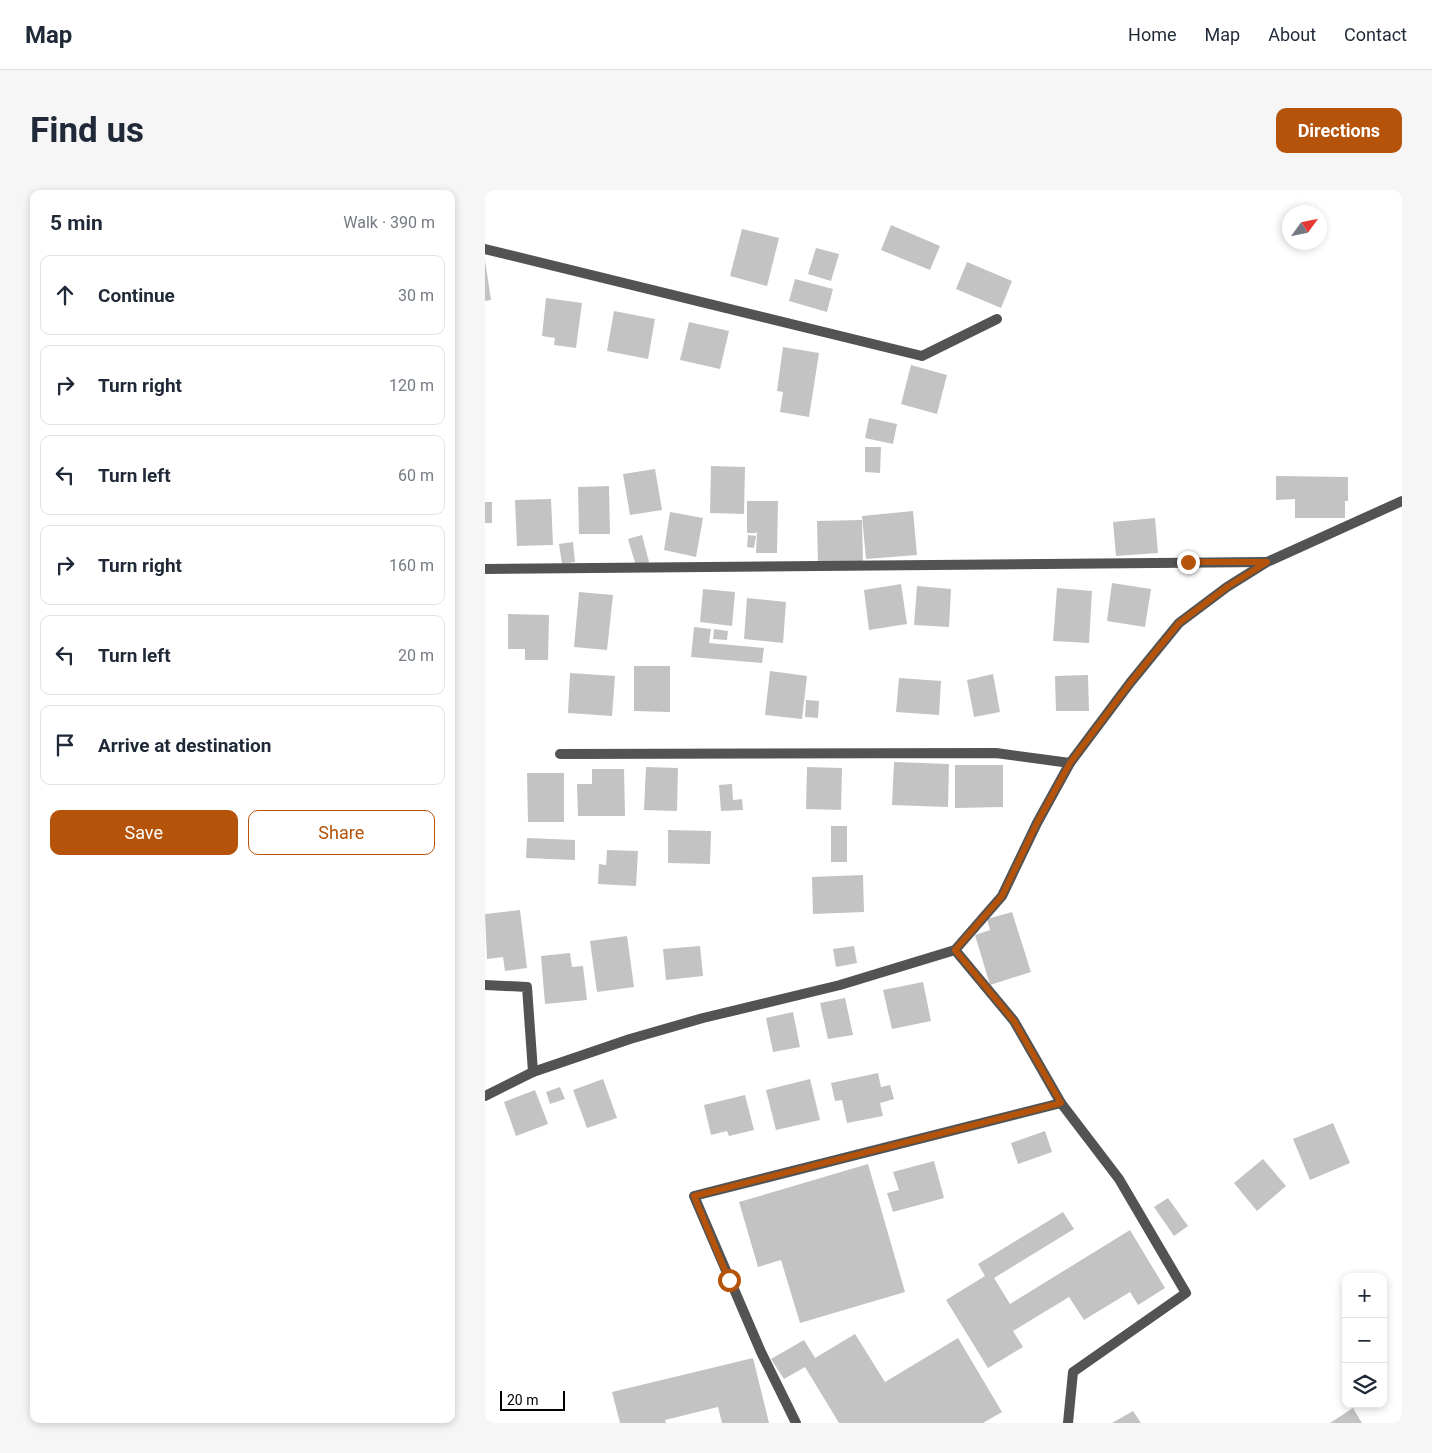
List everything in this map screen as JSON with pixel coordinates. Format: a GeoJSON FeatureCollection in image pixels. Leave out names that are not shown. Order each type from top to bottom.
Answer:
{"type":"FeatureCollection","features":[{"type":"Feature","properties":{"kind":"street"},"geometry":{"type":"LineString","coordinates":[[485,249],[922,356],[997,319]]}},
{"type":"Feature","properties":{"kind":"street"},"geometry":{"type":"LineString","coordinates":[[485,1096],[533,1072],[629,1039],[703,1018],[841,985],[955,950],[1002,896],[1037,823],[1070,763],[1130,683],[1179,623],[1227,587],[1267,562],[1402,501]]}},
{"type":"Feature","properties":{"kind":"street"},"geometry":{"type":"LineString","coordinates":[[485,569],[1267,562]]}},
{"type":"Feature","properties":{"kind":"street"},"geometry":{"type":"LineString","coordinates":[[560,754],[997,753],[1070,763]]}},
{"type":"Feature","properties":{"kind":"street"},"geometry":{"type":"LineString","coordinates":[[955,950],[1014,1021],[1061,1103],[1119,1178],[1187,1293],[1073,1372],[1068,1423]]}},
{"type":"Feature","properties":{"kind":"street"},"geometry":{"type":"LineString","coordinates":[[485,985],[527,987],[533,1072]]}},
{"type":"Feature","properties":{"kind":"street"},"geometry":{"type":"LineString","coordinates":[[796,1423],[761,1352],[694,1196],[1061,1103]]}},
{"type":"Feature","properties":{"kind":"building"},"geometry":{"type":"Polygon","coordinates":[[[891,225],[940,246],[930,270],[881,250],[891,225]]]}},
{"type":"Feature","properties":{"kind":"building"},"geometry":{"type":"Polygon","coordinates":[[[742,229],[779,238],[767,286],[730,276],[742,229]]]}},
{"type":"Feature","properties":{"kind":"building"},"geometry":{"type":"Polygon","coordinates":[[[816,248],[839,254],[831,281],[808,274],[816,248]]]}},
{"type":"Feature","properties":{"kind":"building"},"geometry":{"type":"Polygon","coordinates":[[[485,260],[491,300],[485,301],[485,260]]]}},
{"type":"Feature","properties":{"kind":"building"},"geometry":{"type":"Polygon","coordinates":[[[967,262],[1012,281],[1001,308],[956,289],[967,262]]]}},
{"type":"Feature","properties":{"kind":"building"},"geometry":{"type":"Polygon","coordinates":[[[795,279],[833,289],[827,312],[789,301],[795,279]]]}},
{"type":"Feature","properties":{"kind":"building"},"geometry":{"type":"Polygon","coordinates":[[[546,298],[582,303],[576,348],[554,345],[555,338],[542,336],[546,298]]]}},
{"type":"Feature","properties":{"kind":"building"},"geometry":{"type":"Polygon","coordinates":[[[614,311],[655,319],[648,359],[607,351],[614,311]]]}},
{"type":"Feature","properties":{"kind":"building"},"geometry":{"type":"Polygon","coordinates":[[[689,322],[729,331],[720,369],[680,360],[689,322]]]}},
{"type":"Feature","properties":{"kind":"building"},"geometry":{"type":"Polygon","coordinates":[[[783,347],[819,353],[809,417],[780,412],[783,392],[777,391],[783,347]]]}},
{"type":"Feature","properties":{"kind":"building"},"geometry":{"type":"Polygon","coordinates":[[[911,365],[947,375],[937,414],[901,404],[911,365]]]}},
{"type":"Feature","properties":{"kind":"building"},"geometry":{"type":"Polygon","coordinates":[[[869,418],[897,424],[893,444],[865,438],[869,418]]]}},
{"type":"Feature","properties":{"kind":"building"},"geometry":{"type":"Polygon","coordinates":[[[865,447],[881,447],[880,473],[865,472],[865,447]]]}},
{"type":"Feature","properties":{"kind":"building"},"geometry":{"type":"Polygon","coordinates":[[[711,466],[745,467],[744,514],[710,513],[711,466]]]}},
{"type":"Feature","properties":{"kind":"building"},"geometry":{"type":"Polygon","coordinates":[[[655,469],[662,510],[630,515],[623,474],[655,469]]]}},
{"type":"Feature","properties":{"kind":"building"},"geometry":{"type":"Polygon","coordinates":[[[1276,476],[1348,477],[1348,501],[1345,501],[1345,518],[1295,518],[1295,499],[1276,500],[1276,476]]]}},
{"type":"Feature","properties":{"kind":"building"},"geometry":{"type":"Polygon","coordinates":[[[609,486],[610,534],[579,534],[578,487],[609,486]]]}},
{"type":"Feature","properties":{"kind":"building"},"geometry":{"type":"Polygon","coordinates":[[[551,499],[553,545],[517,546],[515,500],[551,499]]]}},
{"type":"Feature","properties":{"kind":"building"},"geometry":{"type":"Polygon","coordinates":[[[747,501],[778,501],[777,553],[756,553],[757,531],[756,533],[747,533],[747,501]]]}},
{"type":"Feature","properties":{"kind":"building"},"geometry":{"type":"Polygon","coordinates":[[[485,502],[492,502],[492,523],[485,523],[485,502]]]}},
{"type":"Feature","properties":{"kind":"building"},"geometry":{"type":"Polygon","coordinates":[[[913,511],[917,555],[866,559],[862,516],[913,511]]]}},
{"type":"Feature","properties":{"kind":"building"},"geometry":{"type":"Polygon","coordinates":[[[670,512],[703,518],[696,557],[664,550],[670,512]]]}},
{"type":"Feature","properties":{"kind":"building"},"geometry":{"type":"Polygon","coordinates":[[[1155,518],[1158,553],[1116,556],[1113,522],[1155,518]]]}},
{"type":"Feature","properties":{"kind":"building"},"geometry":{"type":"Polygon","coordinates":[[[862,520],[863,564],[818,565],[817,521],[862,520]]]}},
{"type":"Feature","properties":{"kind":"building"},"geometry":{"type":"Polygon","coordinates":[[[642,535],[649,562],[636,566],[628,539],[642,535]]]}},
{"type":"Feature","properties":{"kind":"building"},"geometry":{"type":"Polygon","coordinates":[[[748,535],[756,536],[754,548],[747,547],[748,535]]]}},
{"type":"Feature","properties":{"kind":"building"},"geometry":{"type":"Polygon","coordinates":[[[573,542],[575,562],[562,564],[559,544],[573,542]]]}},
{"type":"Feature","properties":{"kind":"building"},"geometry":{"type":"Polygon","coordinates":[[[1112,583],[1151,589],[1145,627],[1107,621],[1112,583]]]}},
{"type":"Feature","properties":{"kind":"building"},"geometry":{"type":"Polygon","coordinates":[[[901,584],[907,624],[869,630],[864,590],[901,584]]]}},
{"type":"Feature","properties":{"kind":"building"},"geometry":{"type":"Polygon","coordinates":[[[917,586],[951,589],[949,627],[914,625],[917,586]]]}},
{"type":"Feature","properties":{"kind":"building"},"geometry":{"type":"Polygon","coordinates":[[[1057,588],[1092,591],[1089,643],[1053,641],[1057,588]]]}},
{"type":"Feature","properties":{"kind":"building"},"geometry":{"type":"Polygon","coordinates":[[[703,589],[735,592],[732,626],[700,622],[703,589]]]}},
{"type":"Feature","properties":{"kind":"building"},"geometry":{"type":"Polygon","coordinates":[[[579,592],[613,595],[607,650],[574,647],[579,592]]]}},
{"type":"Feature","properties":{"kind":"building"},"geometry":{"type":"Polygon","coordinates":[[[747,598],[786,602],[783,643],[744,639],[747,598]]]}},
{"type":"Feature","properties":{"kind":"building"},"geometry":{"type":"Polygon","coordinates":[[[508,614],[549,615],[548,660],[525,660],[525,649],[508,649],[508,614]]]}},
{"type":"Feature","properties":{"kind":"building"},"geometry":{"type":"Polygon","coordinates":[[[694,627],[711,629],[709,643],[764,648],[762,663],[691,657],[694,627]]]}},
{"type":"Feature","properties":{"kind":"building"},"geometry":{"type":"Polygon","coordinates":[[[714,629],[728,631],[727,640],[713,639],[714,629]]]}},
{"type":"Feature","properties":{"kind":"building"},"geometry":{"type":"Polygon","coordinates":[[[634,666],[670,666],[670,712],[634,711],[634,666]]]}},
{"type":"Feature","properties":{"kind":"building"},"geometry":{"type":"Polygon","coordinates":[[[770,671],[807,676],[802,719],[765,715],[770,671]]]}},
{"type":"Feature","properties":{"kind":"building"},"geometry":{"type":"Polygon","coordinates":[[[570,673],[615,676],[612,716],[568,713],[570,673]]]}},
{"type":"Feature","properties":{"kind":"building"},"geometry":{"type":"Polygon","coordinates":[[[993,674],[1000,712],[974,717],[967,680],[993,674]]]}},
{"type":"Feature","properties":{"kind":"building"},"geometry":{"type":"Polygon","coordinates":[[[1088,675],[1089,711],[1056,711],[1055,676],[1088,675]]]}},
{"type":"Feature","properties":{"kind":"building"},"geometry":{"type":"Polygon","coordinates":[[[899,678],[941,681],[939,715],[896,712],[899,678]]]}},
{"type":"Feature","properties":{"kind":"building"},"geometry":{"type":"Polygon","coordinates":[[[806,700],[819,701],[818,718],[805,717],[806,700]]]}},
{"type":"Feature","properties":{"kind":"building"},"geometry":{"type":"Polygon","coordinates":[[[894,762],[949,764],[948,807],[892,805],[894,762]]]}},
{"type":"Feature","properties":{"kind":"building"},"geometry":{"type":"Polygon","coordinates":[[[955,765],[1003,765],[1003,807],[955,808],[955,765]]]}},
{"type":"Feature","properties":{"kind":"building"},"geometry":{"type":"Polygon","coordinates":[[[646,767],[678,768],[677,811],[644,810],[646,767]]]}},
{"type":"Feature","properties":{"kind":"building"},"geometry":{"type":"Polygon","coordinates":[[[807,767],[842,768],[841,810],[806,809],[807,767]]]}},
{"type":"Feature","properties":{"kind":"building"},"geometry":{"type":"Polygon","coordinates":[[[592,769],[624,769],[625,816],[578,816],[577,784],[592,784],[592,769]]]}},
{"type":"Feature","properties":{"kind":"building"},"geometry":{"type":"Polygon","coordinates":[[[527,773],[564,773],[564,822],[528,822],[527,773]]]}},
{"type":"Feature","properties":{"kind":"building"},"geometry":{"type":"Polygon","coordinates":[[[732,784],[733,800],[742,799],[743,810],[721,811],[719,785],[732,784]]]}},
{"type":"Feature","properties":{"kind":"building"},"geometry":{"type":"Polygon","coordinates":[[[831,826],[847,826],[847,862],[831,862],[831,826]]]}},
{"type":"Feature","properties":{"kind":"building"},"geometry":{"type":"Polygon","coordinates":[[[668,830],[711,831],[710,864],[668,863],[668,830]]]}},
{"type":"Feature","properties":{"kind":"building"},"geometry":{"type":"Polygon","coordinates":[[[527,838],[575,840],[575,860],[526,858],[527,838]]]}},
{"type":"Feature","properties":{"kind":"building"},"geometry":{"type":"Polygon","coordinates":[[[607,850],[638,851],[636,886],[598,884],[599,864],[606,865],[607,850]]]}},
{"type":"Feature","properties":{"kind":"building"},"geometry":{"type":"Polygon","coordinates":[[[863,875],[864,912],[813,914],[812,877],[863,875]]]}},
{"type":"Feature","properties":{"kind":"building"},"geometry":{"type":"Polygon","coordinates":[[[520,910],[527,968],[505,971],[503,957],[487,959],[485,914],[520,910]]]}},
{"type":"Feature","properties":{"kind":"building"},"geometry":{"type":"Polygon","coordinates":[[[1012,912],[1031,972],[990,985],[975,935],[990,930],[987,919],[1012,912]]]}},
{"type":"Feature","properties":{"kind":"building"},"geometry":{"type":"Polygon","coordinates":[[[627,936],[634,987],[597,992],[590,941],[627,936]]]}},
{"type":"Feature","properties":{"kind":"building"},"geometry":{"type":"Polygon","coordinates":[[[700,946],[703,976],[666,980],[663,949],[700,946]]]}},
{"type":"Feature","properties":{"kind":"building"},"geometry":{"type":"Polygon","coordinates":[[[854,946],[857,963],[836,967],[833,949],[854,946]]]}},
{"type":"Feature","properties":{"kind":"building"},"geometry":{"type":"Polygon","coordinates":[[[570,953],[572,967],[583,966],[587,1000],[545,1004],[541,956],[570,953]]]}},
{"type":"Feature","properties":{"kind":"building"},"geometry":{"type":"Polygon","coordinates":[[[923,982],[931,1021],[892,1029],[883,990],[923,982]]]}},
{"type":"Feature","properties":{"kind":"building"},"geometry":{"type":"Polygon","coordinates":[[[845,998],[853,1035],[828,1039],[820,1003],[845,998]]]}},
{"type":"Feature","properties":{"kind":"building"},"geometry":{"type":"Polygon","coordinates":[[[793,1012],[800,1047],[773,1052],[766,1018],[793,1012]]]}},
{"type":"Feature","properties":{"kind":"building"},"geometry":{"type":"Polygon","coordinates":[[[878,1073],[881,1087],[890,1085],[894,1099],[880,1103],[883,1116],[847,1123],[842,1100],[835,1101],[831,1083],[878,1073]]]}},
{"type":"Feature","properties":{"kind":"building"},"geometry":{"type":"Polygon","coordinates":[[[603,1079],[617,1118],[587,1128],[573,1090],[603,1079]]]}},
{"type":"Feature","properties":{"kind":"building"},"geometry":{"type":"Polygon","coordinates":[[[810,1079],[820,1120],[776,1130],[766,1090],[810,1079]]]}},
{"type":"Feature","properties":{"kind":"building"},"geometry":{"type":"Polygon","coordinates":[[[560,1087],[565,1099],[550,1104],[546,1092],[560,1087]]]}},
{"type":"Feature","properties":{"kind":"building"},"geometry":{"type":"Polygon","coordinates":[[[535,1090],[548,1124],[516,1136],[504,1102],[535,1090]]]}},
{"type":"Feature","properties":{"kind":"building"},"geometry":{"type":"Polygon","coordinates":[[[745,1095],[754,1130],[729,1136],[727,1131],[711,1135],[704,1105],[745,1095]]]}},
{"type":"Feature","properties":{"kind":"building"},"geometry":{"type":"Polygon","coordinates":[[[1333,1123],[1350,1163],[1310,1180],[1293,1139],[1333,1123]]]}},
{"type":"Feature","properties":{"kind":"building"},"geometry":{"type":"Polygon","coordinates":[[[1045,1131],[1052,1152],[1018,1164],[1011,1143],[1045,1131]]]}},
{"type":"Feature","properties":{"kind":"building"},"geometry":{"type":"Polygon","coordinates":[[[1263,1159],[1286,1186],[1257,1211],[1234,1183],[1263,1159]]]}},
{"type":"Feature","properties":{"kind":"building"},"geometry":{"type":"Polygon","coordinates":[[[934,1161],[944,1198],[893,1212],[887,1193],[899,1190],[893,1172],[934,1161]]]}},
{"type":"Feature","properties":{"kind":"building"},"geometry":{"type":"Polygon","coordinates":[[[868,1164],[905,1292],[800,1323],[781,1260],[758,1267],[739,1202],[868,1164]]]}},
{"type":"Feature","properties":{"kind":"building"},"geometry":{"type":"Polygon","coordinates":[[[1168,1198],[1188,1226],[1174,1236],[1154,1207],[1168,1198]]]}},
{"type":"Feature","properties":{"kind":"building"},"geometry":{"type":"Polygon","coordinates":[[[1063,1212],[1074,1229],[994,1278],[1010,1304],[1130,1230],[1165,1288],[1138,1305],[1130,1292],[1084,1320],[1069,1297],[1013,1331],[1023,1347],[988,1368],[946,1300],[985,1276],[978,1264],[1063,1212]]]}},
{"type":"Feature","properties":{"kind":"building"},"geometry":{"type":"Polygon","coordinates":[[[855,1334],[885,1382],[958,1338],[1002,1412],[983,1423],[839,1423],[805,1367],[784,1379],[771,1359],[804,1340],[815,1358],[855,1334]]]}},
{"type":"Feature","properties":{"kind":"building"},"geometry":{"type":"Polygon","coordinates":[[[753,1358],[769,1423],[722,1423],[718,1407],[665,1420],[666,1423],[620,1423],[612,1392],[753,1358]]]}},
{"type":"Feature","properties":{"kind":"building"},"geometry":{"type":"Polygon","coordinates":[[[1353,1408],[1362,1423],[1330,1423],[1353,1408]]]}},
{"type":"Feature","properties":{"kind":"building"},"geometry":{"type":"Polygon","coordinates":[[[1133,1411],[1141,1423],[1112,1423],[1133,1411]]]}},
{"type":"Feature","properties":{"kind":"route"},"geometry":{"type":"LineString","coordinates":[[729,1280],[694,1196],[1061,1103],[1014,1021],[955,950],[1002,896],[1037,823],[1070,763],[1130,683],[1179,623],[1227,587],[1267,562],[1188,562]]}}]}
